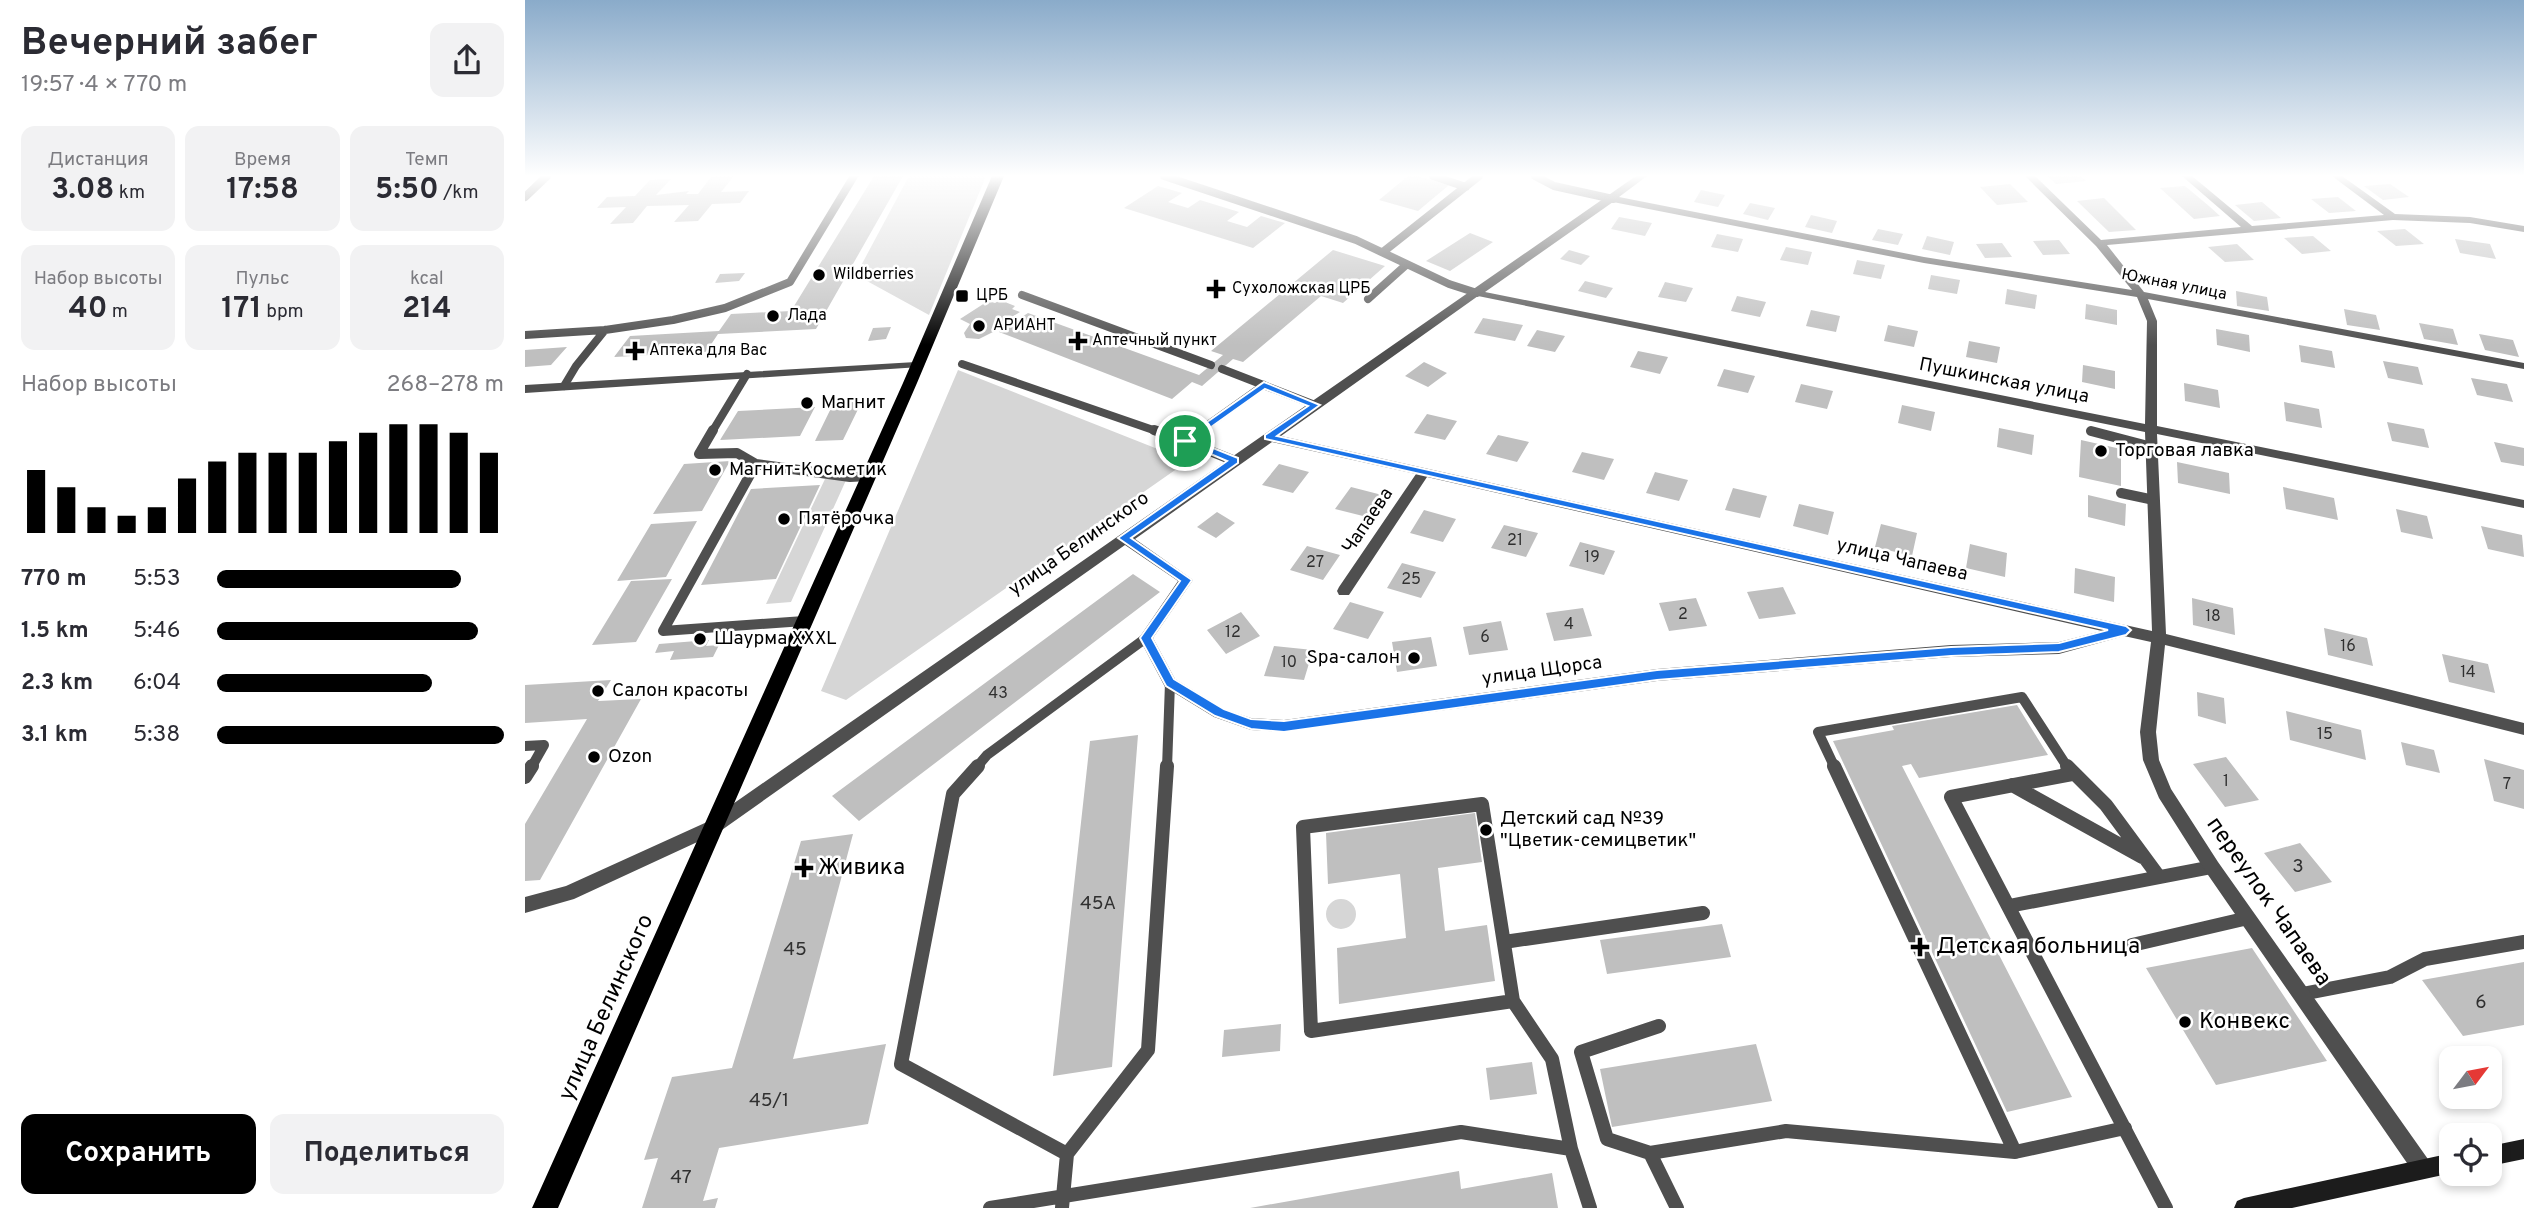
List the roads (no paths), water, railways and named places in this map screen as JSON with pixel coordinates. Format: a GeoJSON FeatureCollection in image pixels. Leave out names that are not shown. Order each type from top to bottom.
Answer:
{"type":"FeatureCollection","features":[{"type":"Feature","properties":{"kind":"main road","name":"улица Белинского"},"geometry":{"type":"LineString","coordinates":[[545,1208],[974,232]]}},
{"type":"Feature","properties":{"kind":"street","name":"улица Белинского"},"geometry":{"type":"LineString","coordinates":[[713,827],[1564,232]]}},
{"type":"Feature","properties":{"kind":"street","name":"Южная улица"},"geometry":{"type":"LineString","coordinates":[[1785,232],[1924,260],[2143,296],[2524,366]]}},
{"type":"Feature","properties":{"kind":"street"},"geometry":{"type":"LineString","coordinates":[[2086,232],[2143,296]]}},
{"type":"Feature","properties":{"kind":"street"},"geometry":{"type":"LineString","coordinates":[[2097,243],[2204,232]]}},
{"type":"Feature","properties":{"kind":"street","name":"Пушкинская улица"},"geometry":{"type":"LineString","coordinates":[[1477,293],[2524,504]]}},
{"type":"Feature","properties":{"kind":"street","name":"переулок Чапаева"},"geometry":{"type":"LineString","coordinates":[[2143,296],[2152,321],[2150,429],[2159,638],[2148,732],[2151,760],[2165,793],[2212,867],[2423,1169]]}},
{"type":"Feature","properties":{"kind":"street"},"geometry":{"type":"LineString","coordinates":[[525,389],[916,365]]}},
{"type":"Feature","properties":{"kind":"street","name":"улица Чапаева"},"geometry":{"type":"LineString","coordinates":[[1269,437],[2126,630],[2524,729]]}},
{"type":"Feature","properties":{"kind":"street","name":"Чапаева"},"geometry":{"type":"LineString","coordinates":[[1344,591],[1425,472]]}},
{"type":"Feature","properties":{"kind":"street"},"geometry":{"type":"LineString","coordinates":[[1124,538],[1186,580],[1146,638],[1170,683]]}},
{"type":"Feature","properties":{"kind":"street","name":"улица Щорса"},"geometry":{"type":"LineString","coordinates":[[1170,683],[1219,713],[1251,724],[1284,726],[1657,675],[1951,651],[2059,648],[2126,630]]}},
{"type":"Feature","properties":{"kind":"street"},"geometry":{"type":"LineString","coordinates":[[525,905],[568,893],[713,827]]}},
{"type":"Feature","properties":{"kind":"street"},"geometry":{"type":"LineString","coordinates":[[2502,1154],[2524,1149]]}},
{"type":"Feature","properties":{"kind":"street"},"geometry":{"type":"LineString","coordinates":[[2244,1208],[2295,1203],[2439,1166]]}},
{"type":"Feature","properties":{"kind":"lane"},"geometry":{"type":"LineString","coordinates":[[525,335],[605,330],[673,320],[725,307],[790,282],[820,232]]}},
{"type":"Feature","properties":{"kind":"lane"},"geometry":{"type":"LineString","coordinates":[[1334,232],[1477,293]]}},
{"type":"Feature","properties":{"kind":"lane"},"geometry":{"type":"LineString","coordinates":[[1383,252],[1408,232]]}},
{"type":"Feature","properties":{"kind":"lane"},"geometry":{"type":"LineString","coordinates":[[1368,299],[1406,265]]}},
{"type":"Feature","properties":{"kind":"lane"},"geometry":{"type":"LineString","coordinates":[[1022,295],[1211,365]]}},
{"type":"Feature","properties":{"kind":"lane"},"geometry":{"type":"LineString","coordinates":[[564,386],[576,366],[605,330]]}},
{"type":"Feature","properties":{"kind":"lane"},"geometry":{"type":"LineString","coordinates":[[962,364],[1185,441],[1235,461]]}},
{"type":"Feature","properties":{"kind":"lane"},"geometry":{"type":"LineString","coordinates":[[1221,369],[1315,405]]}},
{"type":"Feature","properties":{"kind":"lane"},"geometry":{"type":"LineString","coordinates":[[747,374],[699,454],[737,453],[756,464],[850,477],[868,476]]}},
{"type":"Feature","properties":{"kind":"lane"},"geometry":{"type":"LineString","coordinates":[[1185,441],[1264,385]]}},
{"type":"Feature","properties":{"kind":"lane"},"geometry":{"type":"LineString","coordinates":[[2091,431],[2152,447]]}},
{"type":"Feature","properties":{"kind":"lane"},"geometry":{"type":"LineString","coordinates":[[756,464],[663,631],[804,621]]}},
{"type":"Feature","properties":{"kind":"lane"},"geometry":{"type":"LineString","coordinates":[[2121,493],[2154,500]]}},
{"type":"Feature","properties":{"kind":"lane"},"geometry":{"type":"LineString","coordinates":[[1067,1154],[901,1064],[953,794],[987,755],[1146,638]]}},
{"type":"Feature","properties":{"kind":"lane"},"geometry":{"type":"LineString","coordinates":[[1063,1202],[1067,1154],[1148,1051],[1166,789],[1170,683]]}},
{"type":"Feature","properties":{"kind":"lane"},"geometry":{"type":"LineString","coordinates":[[2015,1152],[1818,732],[2022,697],[2072,774],[2106,805],[2159,877]]}},
{"type":"Feature","properties":{"kind":"lane"},"geometry":{"type":"LineString","coordinates":[[525,746],[544,745],[525,777]]}},
{"type":"Feature","properties":{"kind":"lane"},"geometry":{"type":"LineString","coordinates":[[2072,774],[1951,797],[2166,1208]]}},
{"type":"Feature","properties":{"kind":"lane"},"geometry":{"type":"LineString","coordinates":[[2012,785],[2144,858]]}},
{"type":"Feature","properties":{"kind":"lane"},"geometry":{"type":"LineString","coordinates":[[1513,1001],[1311,1031],[1303,827],[1482,804],[1513,1001],[1552,1059],[1571,1149],[1590,1208]]}},
{"type":"Feature","properties":{"kind":"lane"},"geometry":{"type":"LineString","coordinates":[[2008,906],[2212,867]]}},
{"type":"Feature","properties":{"kind":"lane"},"geometry":{"type":"LineString","coordinates":[[1504,942],[1703,913]]}},
{"type":"Feature","properties":{"kind":"lane"},"geometry":{"type":"LineString","coordinates":[[2132,945],[2248,918]]}},
{"type":"Feature","properties":{"kind":"lane"},"geometry":{"type":"LineString","coordinates":[[2302,994],[2390,977],[2425,958],[2524,942]]}},
{"type":"Feature","properties":{"kind":"lane"},"geometry":{"type":"LineString","coordinates":[[1659,1027],[1581,1052],[1607,1139],[1650,1153],[1786,1131],[2015,1152],[2125,1128]]}},
{"type":"Feature","properties":{"kind":"lane"},"geometry":{"type":"LineString","coordinates":[[990,1208],[1063,1202],[1461,1132],[1571,1149]]}},
{"type":"Feature","properties":{"kind":"lane"},"geometry":{"type":"LineString","coordinates":[[1650,1153],[1677,1208]]}},
{"type":"Feature","properties":{"kind":"place","name":"Wildberries"},"geometry":{"type":"Point","coordinates":[819,275]}},
{"type":"Feature","properties":{"kind":"place","name":"Сухоложская ЦРБ"},"geometry":{"type":"Point","coordinates":[1216,289]}},
{"type":"Feature","properties":{"kind":"place","name":"ЦРБ"},"geometry":{"type":"Point","coordinates":[962,296]}},
{"type":"Feature","properties":{"kind":"place","name":"Лада"},"geometry":{"type":"Point","coordinates":[773,316]}},
{"type":"Feature","properties":{"kind":"place","name":"АРИАНТ"},"geometry":{"type":"Point","coordinates":[979,326]}},
{"type":"Feature","properties":{"kind":"place","name":"Аптечный пункт"},"geometry":{"type":"Point","coordinates":[1078,341]}},
{"type":"Feature","properties":{"kind":"place","name":"Аптека для Вас"},"geometry":{"type":"Point","coordinates":[635,351]}},
{"type":"Feature","properties":{"kind":"place","name":"Магнит"},"geometry":{"type":"Point","coordinates":[807,403]}},
{"type":"Feature","properties":{"kind":"place","name":"Торговая лавка"},"geometry":{"type":"Point","coordinates":[2101,451]}},
{"type":"Feature","properties":{"kind":"place","name":"Магнит-Косметик"},"geometry":{"type":"Point","coordinates":[715,470]}},
{"type":"Feature","properties":{"kind":"place","name":"Пятёрочка"},"geometry":{"type":"Point","coordinates":[784,519]}},
{"type":"Feature","properties":{"kind":"place","name":"Шаурма XXXL"},"geometry":{"type":"Point","coordinates":[700,639]}},
{"type":"Feature","properties":{"kind":"place","name":"Spa-салон"},"geometry":{"type":"Point","coordinates":[1414,658]}},
{"type":"Feature","properties":{"kind":"place","name":"Салон красоты"},"geometry":{"type":"Point","coordinates":[598,691]}},
{"type":"Feature","properties":{"kind":"place","name":"Ozon"},"geometry":{"type":"Point","coordinates":[594,757]}},
{"type":"Feature","properties":{"kind":"place","name":"Детский сад №39 \"Цветик-семицветик\""},"geometry":{"type":"Point","coordinates":[1486,830]}},
{"type":"Feature","properties":{"kind":"place","name":"Живика"},"geometry":{"type":"Point","coordinates":[804,868]}},
{"type":"Feature","properties":{"kind":"place","name":"Детская больница"},"geometry":{"type":"Point","coordinates":[1920,947]}},
{"type":"Feature","properties":{"kind":"place","name":"Конвекс"},"geometry":{"type":"Point","coordinates":[2185,1022]}}]}
